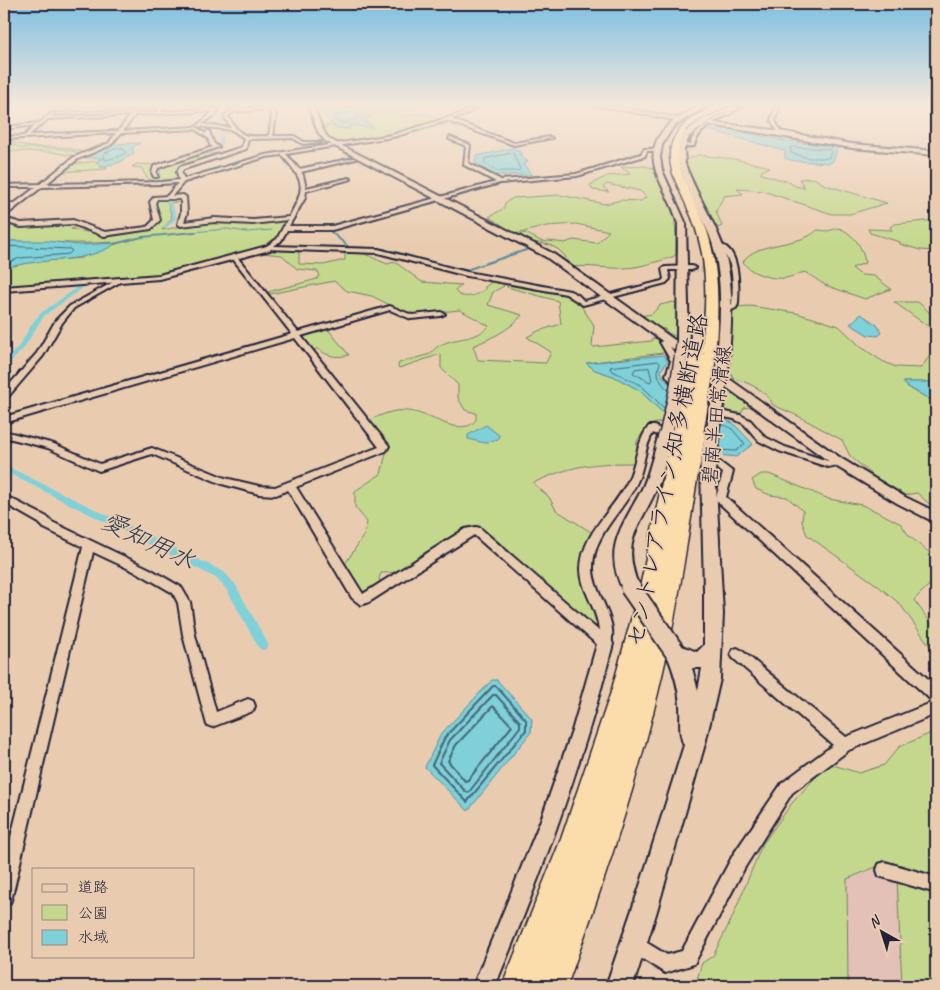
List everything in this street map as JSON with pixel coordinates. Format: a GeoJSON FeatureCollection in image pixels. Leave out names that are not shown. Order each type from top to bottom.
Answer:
{"type":"FeatureCollection","features":[{"type":"Feature","properties":{"kind":"highway","name":"セントレアライン;知多横断道路"},"geometry":{"type":"LineString","coordinates":[[550,986],[588,882],[634,731],[663,622],[700,348],[702,289],[700,261],[692,224],[671,173],[667,151]]}},
{"type":"Feature","properties":{"kind":"highway","name":"セントレアライン;知多横断道路"},"geometry":{"type":"LineString","coordinates":[[674,151],[678,174],[699,221],[709,255],[713,307],[700,348]]}},
{"type":"Feature","properties":{"kind":"highway","name":"セントレアライン;知多横断道路"},"geometry":{"type":"LineString","coordinates":[[519,986],[592,792],[612,730],[685,457]]}},
{"type":"Feature","properties":{"kind":"main road","name":"碧南半田常滑線"},"geometry":{"type":"LineString","coordinates":[[619,986],[634,944],[706,706],[713,644],[713,594],[707,506],[685,457],[676,389],[683,342],[687,267],[681,220],[660,174],[657,151]]}},
{"type":"Feature","properties":{"kind":"main road","name":"碧南半田常滑線"},"geometry":{"type":"LineString","coordinates":[[682,151],[684,171],[717,245],[723,269],[725,310],[720,386],[716,411],[685,457],[649,489],[622,542],[621,562],[630,587],[675,652],[686,678],[691,702],[690,757]]}},
{"type":"Feature","properties":{"kind":"main road"},"geometry":{"type":"LineString","coordinates":[[914,151],[936,153]]}},
{"type":"Feature","properties":{"kind":"main road"},"geometry":{"type":"LineString","coordinates":[[675,652],[695,661],[702,660],[707,657],[713,644]]}},
{"type":"Feature","properties":{"kind":"street"},"geometry":{"type":"LineString","coordinates":[[4,215],[76,158],[93,151]]}},
{"type":"Feature","properties":{"kind":"street"},"geometry":{"type":"LineString","coordinates":[[156,176],[154,173],[156,167],[204,151]]}},
{"type":"Feature","properties":{"kind":"street"},"geometry":{"type":"LineString","coordinates":[[182,181],[179,172],[182,168],[234,151]]}},
{"type":"Feature","properties":{"kind":"street"},"geometry":{"type":"LineString","coordinates":[[4,186],[182,181],[259,158],[302,151]]}},
{"type":"Feature","properties":{"kind":"street"},"geometry":{"type":"LineString","coordinates":[[347,151],[535,246],[838,462],[901,500],[936,518]]}},
{"type":"Feature","properties":{"kind":"street"},"geometry":{"type":"LineString","coordinates":[[467,151],[466,164],[500,182]]}},
{"type":"Feature","properties":{"kind":"street"},"geometry":{"type":"LineString","coordinates":[[286,228],[332,228],[500,182],[578,175],[643,155],[645,151]]}},
{"type":"Feature","properties":{"kind":"street"},"geometry":{"type":"LineString","coordinates":[[268,248],[279,240],[302,198],[303,181],[298,171],[283,154]]}},
{"type":"Feature","properties":{"kind":"street"},"geometry":{"type":"LineString","coordinates":[[298,171],[354,158]]}},
{"type":"Feature","properties":{"kind":"street"},"geometry":{"type":"LineString","coordinates":[[303,190],[349,180]]}},
{"type":"Feature","properties":{"kind":"street"},"geometry":{"type":"LineString","coordinates":[[168,198],[182,181]]}},
{"type":"Feature","properties":{"kind":"street"},"geometry":{"type":"LineString","coordinates":[[4,220],[21,225],[73,222],[101,234],[149,228],[157,220],[152,203],[156,198],[184,198],[184,213],[181,224],[214,220],[252,222],[291,218]]}},
{"type":"Feature","properties":{"kind":"street"},"geometry":{"type":"LineString","coordinates":[[4,205],[16,205]]}},
{"type":"Feature","properties":{"kind":"street"},"geometry":{"type":"LineString","coordinates":[[717,245],[727,250],[732,271],[735,304],[734,307],[725,310]]}},
{"type":"Feature","properties":{"kind":"street"},"geometry":{"type":"LineString","coordinates":[[4,289],[119,281],[172,274],[268,248],[378,251],[467,274],[568,292],[576,296],[583,303],[664,282],[667,278],[666,268],[687,267]]}},
{"type":"Feature","properties":{"kind":"street"},"geometry":{"type":"LineString","coordinates":[[4,434],[51,446],[99,468],[152,451],[231,483],[259,490],[276,491],[384,448],[235,258]]}},
{"type":"Feature","properties":{"kind":"street"},"geometry":{"type":"LineString","coordinates":[[4,396],[40,354],[72,307],[119,281]]}},
{"type":"Feature","properties":{"kind":"street"},"geometry":{"type":"LineString","coordinates":[[4,420],[390,308],[411,317],[441,314]]}},
{"type":"Feature","properties":{"kind":"street"},"geometry":{"type":"LineString","coordinates":[[669,340],[664,342],[675,361],[670,369],[672,378],[703,408],[737,417],[747,422],[762,439],[782,448],[828,464],[838,462]]}},
{"type":"Feature","properties":{"kind":"street"},"geometry":{"type":"LineString","coordinates":[[484,986],[525,887],[560,794],[605,644],[604,622],[594,598],[587,572],[589,550],[594,535],[623,500],[634,478],[641,447],[652,428],[694,456],[725,468],[728,472],[722,498],[724,502],[936,695]]}},
{"type":"Feature","properties":{"kind":"street"},"geometry":{"type":"LineString","coordinates":[[291,486],[361,600],[469,532],[476,530],[605,644]]}},
{"type":"Feature","properties":{"kind":"street"},"geometry":{"type":"LineString","coordinates":[[4,499],[42,520],[48,526],[146,572],[177,590],[182,596],[189,635],[212,720],[248,706]]}},
{"type":"Feature","properties":{"kind":"street"},"geometry":{"type":"LineString","coordinates":[[4,897],[89,546]]}},
{"type":"Feature","properties":{"kind":"street"},"geometry":{"type":"LineString","coordinates":[[737,654],[844,745]]}},
{"type":"Feature","properties":{"kind":"street"},"geometry":{"type":"LineString","coordinates":[[634,944],[665,964],[688,958],[739,861],[787,788],[844,745],[936,708]]}},
{"type":"Feature","properties":{"kind":"street"},"geometry":{"type":"LineString","coordinates":[[885,870],[936,885]]}},
{"type":"Feature","properties":{"kind":"shaded area"},"geometry":{"type":"Polygon","coordinates":[[[888,862],[936,876],[936,986],[848,986],[847,879],[888,862]]]}},
{"type":"Feature","properties":{"kind":"green space"},"geometry":{"type":"Polygon","coordinates":[[[18,151],[81,151],[89,153],[78,157],[52,152],[18,151]]]}},
{"type":"Feature","properties":{"kind":"green space"},"geometry":{"type":"Polygon","coordinates":[[[207,153],[221,154],[179,169],[177,172],[180,179],[157,182],[148,178],[142,168],[132,167],[137,164],[155,165],[155,176],[160,175],[160,169],[165,166],[207,153]]]}},
{"type":"Feature","properties":{"kind":"green space"},"geometry":{"type":"Polygon","coordinates":[[[698,155],[734,159],[770,167],[762,171],[761,174],[805,188],[799,179],[814,178],[825,185],[887,203],[850,214],[832,214],[763,191],[737,189],[743,194],[724,196],[716,211],[722,226],[718,228],[707,211],[687,166],[686,160],[698,155]]]}},
{"type":"Feature","properties":{"kind":"green space"},"geometry":{"type":"Polygon","coordinates":[[[97,161],[100,167],[107,167],[107,169],[60,172],[71,164],[97,161]]]}},
{"type":"Feature","properties":{"kind":"green space"},"geometry":{"type":"Polygon","coordinates":[[[645,166],[653,168],[672,209],[676,235],[676,254],[673,257],[626,268],[570,267],[565,256],[559,250],[550,245],[533,242],[519,235],[525,233],[543,242],[565,243],[573,240],[597,243],[609,231],[576,224],[547,226],[516,234],[489,217],[504,208],[505,203],[513,198],[560,195],[605,204],[621,200],[641,201],[646,197],[640,191],[607,184],[603,187],[609,192],[593,190],[590,185],[607,176],[630,174],[621,167],[645,166]]]}},
{"type":"Feature","properties":{"kind":"green space"},"geometry":{"type":"Polygon","coordinates":[[[182,198],[182,202],[168,203],[172,218],[162,230],[212,221],[251,222],[288,219],[276,239],[266,247],[167,274],[4,288],[4,269],[21,263],[81,258],[112,242],[4,241],[4,221],[17,226],[72,222],[79,225],[71,229],[104,235],[150,229],[158,221],[153,203],[157,199],[182,198]]]}},
{"type":"Feature","properties":{"kind":"green space"},"geometry":{"type":"Polygon","coordinates":[[[936,220],[936,251],[920,250],[900,244],[900,242],[870,233],[868,229],[892,230],[890,227],[895,224],[936,220]]]}},
{"type":"Feature","properties":{"kind":"green space"},"geometry":{"type":"Polygon","coordinates":[[[839,228],[853,237],[862,252],[865,263],[852,268],[861,275],[874,276],[891,289],[865,299],[825,285],[805,272],[786,278],[775,278],[756,273],[743,262],[749,255],[767,247],[801,239],[817,230],[827,231],[839,228]]]}},
{"type":"Feature","properties":{"kind":"green space"},"geometry":{"type":"Polygon","coordinates":[[[274,248],[295,250],[299,253],[299,264],[323,265],[345,260],[345,254],[336,251],[303,250],[356,250],[387,264],[395,262],[422,282],[462,285],[455,291],[462,296],[474,295],[485,290],[485,287],[493,281],[500,282],[504,286],[493,292],[488,305],[522,315],[506,330],[473,346],[478,360],[546,363],[551,352],[527,337],[538,331],[561,324],[558,301],[507,287],[506,283],[563,293],[577,300],[594,325],[593,347],[652,341],[652,338],[660,339],[665,347],[663,353],[586,363],[595,370],[613,376],[639,390],[664,414],[661,422],[648,425],[637,441],[635,463],[583,466],[559,472],[533,483],[549,497],[556,510],[591,532],[585,558],[586,579],[600,624],[591,628],[481,531],[401,572],[381,573],[379,578],[381,586],[364,597],[356,588],[345,564],[364,535],[367,522],[355,507],[355,491],[381,474],[387,449],[369,421],[387,413],[410,411],[458,427],[472,424],[476,420],[476,413],[465,410],[458,398],[458,385],[441,368],[441,354],[399,368],[398,366],[399,363],[430,354],[443,344],[483,332],[489,326],[460,310],[409,315],[372,296],[347,291],[334,281],[270,294],[268,292],[317,279],[320,275],[317,271],[297,269],[282,255],[261,253],[274,248]]]}},
{"type":"Feature","properties":{"kind":"green space"},"geometry":{"type":"Polygon","coordinates":[[[894,302],[918,302],[930,313],[936,314],[936,332],[894,302]]]}},
{"type":"Feature","properties":{"kind":"green space"},"geometry":{"type":"Polygon","coordinates":[[[676,303],[677,337],[668,333],[665,329],[657,328],[639,316],[652,314],[660,305],[676,303]]]}},
{"type":"Feature","properties":{"kind":"green space"},"geometry":{"type":"Polygon","coordinates":[[[750,306],[796,313],[839,326],[861,347],[882,361],[896,367],[921,368],[936,350],[936,382],[903,382],[909,388],[936,404],[936,510],[917,493],[905,495],[872,475],[850,456],[842,440],[773,405],[766,395],[757,388],[746,382],[734,379],[728,368],[731,313],[734,307],[750,306]]]}},
{"type":"Feature","properties":{"kind":"green space"},"geometry":{"type":"Polygon","coordinates":[[[326,327],[349,355],[333,356],[318,349],[311,350],[301,336],[326,327]]]}},
{"type":"Feature","properties":{"kind":"green space"},"geometry":{"type":"Polygon","coordinates":[[[728,387],[754,406],[744,408],[742,412],[737,414],[724,412],[728,387]]]}},
{"type":"Feature","properties":{"kind":"green space"},"geometry":{"type":"Polygon","coordinates":[[[761,474],[769,474],[829,499],[862,505],[880,513],[901,524],[909,536],[936,558],[936,578],[914,600],[936,630],[936,655],[900,604],[877,585],[807,535],[802,522],[803,511],[787,497],[770,495],[756,489],[752,480],[761,474]]]}},
{"type":"Feature","properties":{"kind":"green space"},"geometry":{"type":"Polygon","coordinates":[[[936,712],[936,876],[888,862],[847,879],[848,986],[695,986],[702,963],[713,956],[732,918],[762,845],[792,803],[830,764],[859,773],[884,765],[899,747],[931,733],[936,712]]]}},
{"type":"Feature","properties":{"kind":"green space"},"geometry":{"type":"Polygon","coordinates":[[[897,878],[936,893],[936,986],[902,986],[897,878]]]}},
{"type":"Feature","properties":{"kind":"water"},"geometry":{"type":"Polygon","coordinates":[[[99,151],[133,151],[134,154],[121,162],[100,167],[96,164],[100,160],[98,160],[103,158],[86,158],[99,151]]]}},
{"type":"Feature","properties":{"kind":"water"},"geometry":{"type":"Polygon","coordinates":[[[498,151],[520,151],[519,153],[522,154],[520,155],[528,162],[523,164],[532,175],[494,175],[475,163],[476,156],[498,151]]]}},
{"type":"Feature","properties":{"kind":"water"},"geometry":{"type":"Polygon","coordinates":[[[785,151],[836,151],[833,161],[830,163],[794,161],[785,158],[785,151]]]}},
{"type":"Feature","properties":{"kind":"water"},"geometry":{"type":"Polygon","coordinates":[[[4,241],[48,241],[79,245],[117,243],[90,255],[18,265],[4,269],[4,241]]]}},
{"type":"Feature","properties":{"kind":"water"},"geometry":{"type":"Polygon","coordinates":[[[861,314],[877,325],[882,333],[878,336],[868,335],[850,324],[861,314]]]}},
{"type":"Feature","properties":{"kind":"water"},"geometry":{"type":"Polygon","coordinates":[[[664,355],[668,361],[661,370],[663,377],[680,395],[701,411],[733,423],[753,444],[736,457],[718,455],[700,448],[639,390],[613,376],[595,370],[586,363],[664,355]]]}},
{"type":"Feature","properties":{"kind":"water"},"geometry":{"type":"Polygon","coordinates":[[[903,382],[936,382],[936,404],[908,387],[903,382]]]}},
{"type":"Feature","properties":{"kind":"water"},"geometry":{"type":"Polygon","coordinates":[[[486,425],[499,435],[498,439],[485,443],[468,439],[468,435],[486,425]]]}},
{"type":"Feature","properties":{"kind":"water"},"geometry":{"type":"Polygon","coordinates":[[[492,680],[497,680],[532,719],[531,732],[468,811],[425,767],[441,734],[492,680]]]}},
{"type":"Feature","properties":{"kind":"waterway","name":"愛知用水"},"geometry":{"type":"LineString","coordinates":[[159,175],[158,170],[162,166],[208,151]]}},
{"type":"Feature","properties":{"kind":"waterway"},"geometry":{"type":"LineString","coordinates":[[573,176],[582,176],[609,166]]}},
{"type":"Feature","properties":{"kind":"waterway"},"geometry":{"type":"LineString","coordinates":[[369,220],[503,184],[536,180]]}},
{"type":"Feature","properties":{"kind":"waterway","name":"愛知用水"},"geometry":{"type":"LineString","coordinates":[[165,228],[175,218],[169,202]]}},
{"type":"Feature","properties":{"kind":"waterway"},"geometry":{"type":"LineString","coordinates":[[181,233],[227,229],[247,232],[272,230]]}},
{"type":"Feature","properties":{"kind":"waterway"},"geometry":{"type":"LineString","coordinates":[[328,230],[332,233]]}},
{"type":"Feature","properties":{"kind":"waterway","name":"愛知用水"},"geometry":{"type":"LineString","coordinates":[[114,244],[142,237],[195,232]]}},
{"type":"Feature","properties":{"kind":"waterway"},"geometry":{"type":"LineString","coordinates":[[331,232],[349,247],[385,249]]}},
{"type":"Feature","properties":{"kind":"waterway"},"geometry":{"type":"LineString","coordinates":[[452,268],[466,270],[529,249]]}},
{"type":"Feature","properties":{"kind":"waterway"},"geometry":{"type":"LineString","coordinates":[[392,251],[442,266]]}},
{"type":"Feature","properties":{"kind":"waterway","name":"愛知用水"},"geometry":{"type":"LineString","coordinates":[[4,366],[22,347],[36,322],[43,314],[84,285]]}},
{"type":"Feature","properties":{"kind":"waterway","name":"愛知用水"},"geometry":{"type":"LineString","coordinates":[[4,468],[220,575],[231,587],[263,645]]}},
{"type":"Feature","properties":{"kind":"tunnel"},"geometry":{"type":"LineString","coordinates":[[692,268],[729,271]]}}]}
